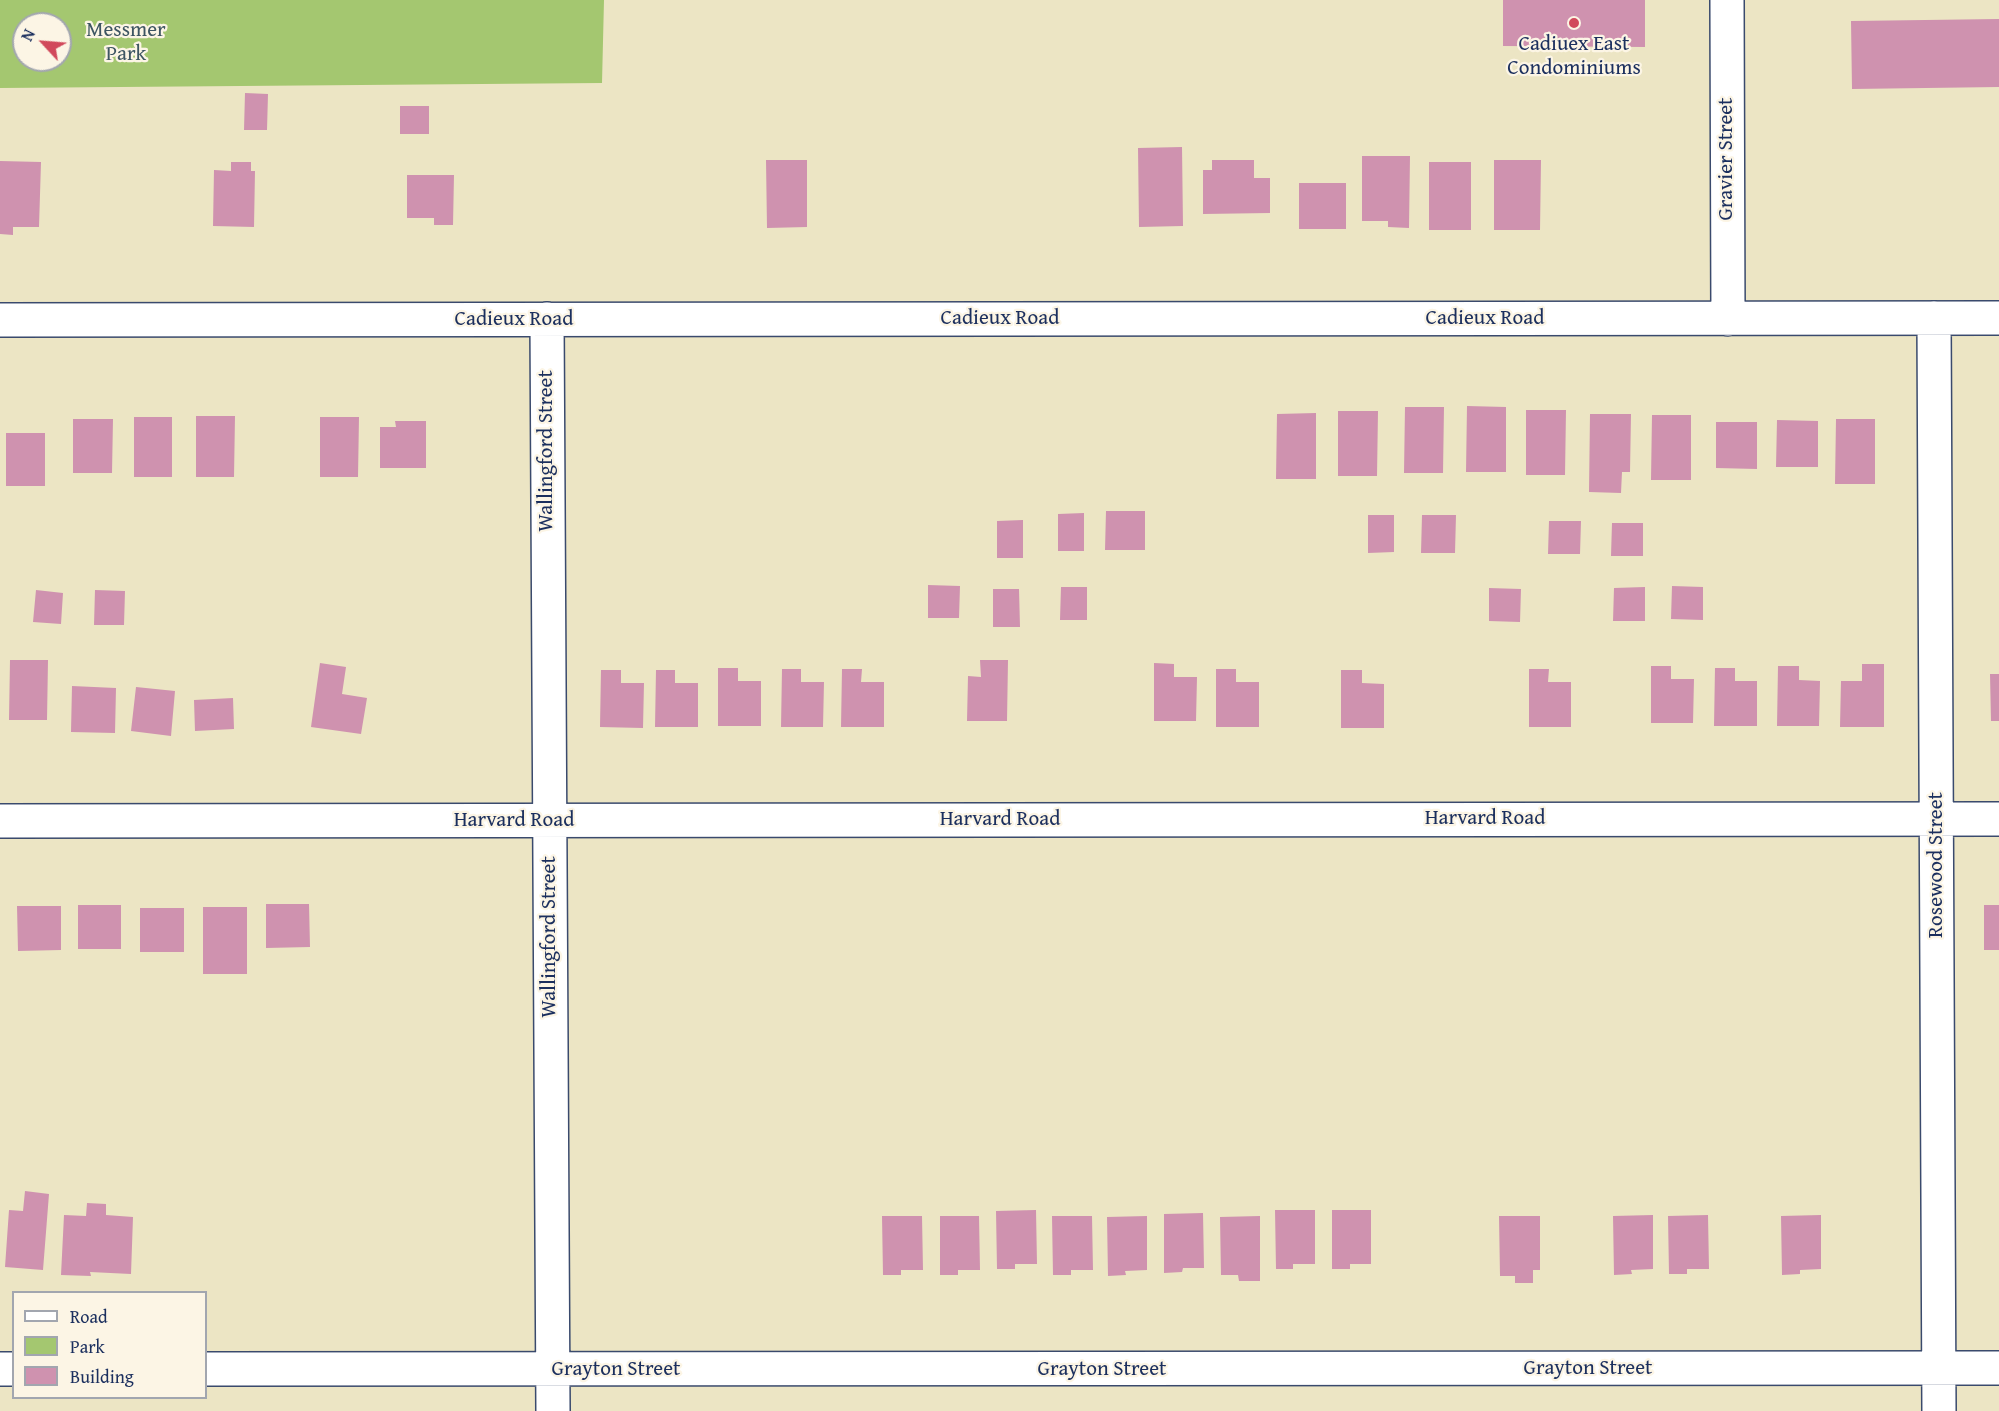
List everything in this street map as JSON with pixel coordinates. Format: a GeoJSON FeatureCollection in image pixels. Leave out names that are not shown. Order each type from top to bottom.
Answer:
{"type":"FeatureCollection","features":[{"type":"Feature","properties":{"kind":"street","name":"Gravier Street"},"geometry":{"type":"LineString","coordinates":[[1727,0],[1728,319]]}},
{"type":"Feature","properties":{"kind":"street","name":"Rosewood Street"},"geometry":{"type":"LineString","coordinates":[[1934,318],[1939,1411]]}},
{"type":"Feature","properties":{"kind":"street","name":"Cadieux Road"},"geometry":{"type":"LineString","coordinates":[[0,320],[1999,318]]}},
{"type":"Feature","properties":{"kind":"street","name":"Wallingford Street"},"geometry":{"type":"LineString","coordinates":[[547,320],[553,1411]]}},
{"type":"Feature","properties":{"kind":"street","name":"Harvard Road"},"geometry":{"type":"LineString","coordinates":[[0,821],[1999,819]]}},
{"type":"Feature","properties":{"kind":"street","name":"Grayton Street"},"geometry":{"type":"LineString","coordinates":[[207,1369],[552,1371],[1999,1368]]}},
{"type":"Feature","properties":{"kind":"green space","name":"Messmer Park"},"geometry":{"type":"Polygon","coordinates":[[[0,0],[604,0],[602,83],[0,88],[0,0]]]}},
{"type":"Feature","properties":{"kind":"building","name":"Cadiuex East Condominiums"},"geometry":{"type":"Polygon","coordinates":[[[1503,0],[1645,0],[1645,47],[1503,46],[1503,0]]]}},
{"type":"Feature","properties":{"kind":"building"},"geometry":{"type":"Polygon","coordinates":[[[1999,19],[1999,87],[1852,89],[1851,21],[1999,19]]]}},
{"type":"Feature","properties":{"kind":"building"},"geometry":{"type":"Polygon","coordinates":[[[245,93],[268,94],[267,130],[244,130],[245,93]]]}},
{"type":"Feature","properties":{"kind":"building"},"geometry":{"type":"Polygon","coordinates":[[[400,106],[429,106],[429,134],[400,134],[400,106]]]}},
{"type":"Feature","properties":{"kind":"building"},"geometry":{"type":"Polygon","coordinates":[[[1182,147],[1183,226],[1139,227],[1138,148],[1182,147]]]}},
{"type":"Feature","properties":{"kind":"building"},"geometry":{"type":"Polygon","coordinates":[[[1362,156],[1410,156],[1409,228],[1388,227],[1388,221],[1362,221],[1362,156]]]}},
{"type":"Feature","properties":{"kind":"building"},"geometry":{"type":"Polygon","coordinates":[[[766,160],[807,160],[807,227],[767,228],[766,160]]]}},
{"type":"Feature","properties":{"kind":"building"},"geometry":{"type":"Polygon","coordinates":[[[1212,160],[1254,160],[1254,178],[1270,178],[1270,213],[1203,214],[1203,170],[1212,170],[1212,160]]]}},
{"type":"Feature","properties":{"kind":"building"},"geometry":{"type":"Polygon","coordinates":[[[1494,160],[1541,160],[1540,230],[1494,230],[1494,160]]]}},
{"type":"Feature","properties":{"kind":"building"},"geometry":{"type":"Polygon","coordinates":[[[0,161],[41,162],[39,227],[13,227],[13,235],[0,234],[0,161]]]}},
{"type":"Feature","properties":{"kind":"building"},"geometry":{"type":"Polygon","coordinates":[[[231,162],[251,162],[251,171],[255,171],[254,227],[213,226],[214,170],[231,171],[231,162]]]}},
{"type":"Feature","properties":{"kind":"building"},"geometry":{"type":"Polygon","coordinates":[[[1429,162],[1471,162],[1471,230],[1429,230],[1429,162]]]}},
{"type":"Feature","properties":{"kind":"building"},"geometry":{"type":"Polygon","coordinates":[[[407,175],[454,175],[453,225],[434,225],[434,218],[407,218],[407,175]]]}},
{"type":"Feature","properties":{"kind":"building"},"geometry":{"type":"Polygon","coordinates":[[[1299,183],[1346,183],[1346,229],[1299,229],[1299,183]]]}},
{"type":"Feature","properties":{"kind":"building"},"geometry":{"type":"Polygon","coordinates":[[[1467,406],[1506,407],[1506,472],[1466,472],[1467,406]]]}},
{"type":"Feature","properties":{"kind":"building"},"geometry":{"type":"Polygon","coordinates":[[[1405,407],[1444,407],[1443,473],[1404,473],[1405,407]]]}},
{"type":"Feature","properties":{"kind":"building"},"geometry":{"type":"Polygon","coordinates":[[[1526,410],[1566,410],[1565,475],[1526,475],[1526,410]]]}},
{"type":"Feature","properties":{"kind":"building"},"geometry":{"type":"Polygon","coordinates":[[[1338,411],[1378,411],[1377,476],[1338,476],[1338,411]]]}},
{"type":"Feature","properties":{"kind":"building"},"geometry":{"type":"Polygon","coordinates":[[[1316,413],[1316,479],[1276,479],[1277,414],[1316,413]]]}},
{"type":"Feature","properties":{"kind":"building"},"geometry":{"type":"Polygon","coordinates":[[[1590,414],[1631,414],[1630,472],[1622,472],[1621,493],[1589,492],[1590,414]]]}},
{"type":"Feature","properties":{"kind":"building"},"geometry":{"type":"Polygon","coordinates":[[[1652,415],[1691,415],[1691,480],[1651,480],[1652,415]]]}},
{"type":"Feature","properties":{"kind":"building"},"geometry":{"type":"Polygon","coordinates":[[[196,416],[235,416],[234,477],[196,477],[196,416]]]}},
{"type":"Feature","properties":{"kind":"building"},"geometry":{"type":"Polygon","coordinates":[[[134,417],[172,417],[172,477],[134,477],[134,417]]]}},
{"type":"Feature","properties":{"kind":"building"},"geometry":{"type":"Polygon","coordinates":[[[320,417],[359,417],[358,477],[320,477],[320,417]]]}},
{"type":"Feature","properties":{"kind":"building"},"geometry":{"type":"Polygon","coordinates":[[[73,419],[113,419],[112,473],[73,473],[73,419]]]}},
{"type":"Feature","properties":{"kind":"building"},"geometry":{"type":"Polygon","coordinates":[[[1836,419],[1875,419],[1875,484],[1835,484],[1836,419]]]}},
{"type":"Feature","properties":{"kind":"building"},"geometry":{"type":"Polygon","coordinates":[[[1777,420],[1818,421],[1818,467],[1776,467],[1777,420]]]}},
{"type":"Feature","properties":{"kind":"building"},"geometry":{"type":"Polygon","coordinates":[[[395,421],[426,421],[426,468],[380,468],[380,427],[396,427],[395,421]]]}},
{"type":"Feature","properties":{"kind":"building"},"geometry":{"type":"Polygon","coordinates":[[[1716,422],[1757,422],[1757,469],[1716,468],[1716,422]]]}},
{"type":"Feature","properties":{"kind":"building"},"geometry":{"type":"Polygon","coordinates":[[[6,433],[45,433],[45,486],[6,486],[6,433]]]}},
{"type":"Feature","properties":{"kind":"building"},"geometry":{"type":"Polygon","coordinates":[[[1106,511],[1145,511],[1145,550],[1105,550],[1106,511]]]}},
{"type":"Feature","properties":{"kind":"building"},"geometry":{"type":"Polygon","coordinates":[[[1084,513],[1084,551],[1058,551],[1058,514],[1084,513]]]}},
{"type":"Feature","properties":{"kind":"building"},"geometry":{"type":"Polygon","coordinates":[[[1368,515],[1394,515],[1394,552],[1368,553],[1368,515]]]}},
{"type":"Feature","properties":{"kind":"building"},"geometry":{"type":"Polygon","coordinates":[[[1422,515],[1456,515],[1455,553],[1421,553],[1422,515]]]}},
{"type":"Feature","properties":{"kind":"building"},"geometry":{"type":"Polygon","coordinates":[[[1023,520],[1023,558],[997,558],[997,521],[1023,520]]]}},
{"type":"Feature","properties":{"kind":"building"},"geometry":{"type":"Polygon","coordinates":[[[1549,521],[1581,521],[1580,554],[1548,554],[1549,521]]]}},
{"type":"Feature","properties":{"kind":"building"},"geometry":{"type":"Polygon","coordinates":[[[1612,523],[1643,523],[1643,556],[1611,556],[1612,523]]]}},
{"type":"Feature","properties":{"kind":"building"},"geometry":{"type":"Polygon","coordinates":[[[928,585],[960,586],[959,618],[928,618],[928,585]]]}},
{"type":"Feature","properties":{"kind":"building"},"geometry":{"type":"Polygon","coordinates":[[[1672,586],[1703,587],[1703,620],[1671,619],[1672,586]]]}},
{"type":"Feature","properties":{"kind":"building"},"geometry":{"type":"Polygon","coordinates":[[[1061,587],[1087,587],[1087,620],[1060,620],[1061,587]]]}},
{"type":"Feature","properties":{"kind":"building"},"geometry":{"type":"Polygon","coordinates":[[[1645,587],[1645,621],[1613,621],[1614,588],[1645,587]]]}},
{"type":"Feature","properties":{"kind":"building"},"geometry":{"type":"Polygon","coordinates":[[[1489,588],[1521,589],[1520,622],[1489,621],[1489,588]]]}},
{"type":"Feature","properties":{"kind":"building"},"geometry":{"type":"Polygon","coordinates":[[[993,589],[1019,589],[1020,627],[993,627],[993,589]]]}},
{"type":"Feature","properties":{"kind":"building"},"geometry":{"type":"Polygon","coordinates":[[[36,590],[63,593],[61,624],[33,622],[36,590]]]}},
{"type":"Feature","properties":{"kind":"building"},"geometry":{"type":"Polygon","coordinates":[[[95,590],[125,591],[124,625],[94,625],[95,590]]]}},
{"type":"Feature","properties":{"kind":"building"},"geometry":{"type":"Polygon","coordinates":[[[10,660],[48,660],[47,720],[9,720],[10,660]]]}},
{"type":"Feature","properties":{"kind":"building"},"geometry":{"type":"Polygon","coordinates":[[[980,660],[1008,660],[1007,721],[967,721],[968,676],[981,677],[980,660]]]}},
{"type":"Feature","properties":{"kind":"building"},"geometry":{"type":"Polygon","coordinates":[[[320,663],[346,667],[342,694],[367,698],[361,734],[311,727],[320,663]]]}},
{"type":"Feature","properties":{"kind":"building"},"geometry":{"type":"Polygon","coordinates":[[[1154,663],[1174,664],[1174,677],[1197,677],[1196,721],[1154,721],[1154,663]]]}},
{"type":"Feature","properties":{"kind":"building"},"geometry":{"type":"Polygon","coordinates":[[[1862,664],[1884,664],[1884,727],[1840,727],[1841,681],[1862,681],[1862,664]]]}},
{"type":"Feature","properties":{"kind":"building"},"geometry":{"type":"Polygon","coordinates":[[[1651,666],[1671,666],[1671,679],[1694,679],[1693,723],[1651,723],[1651,666]]]}},
{"type":"Feature","properties":{"kind":"building"},"geometry":{"type":"Polygon","coordinates":[[[1778,666],[1799,666],[1799,680],[1820,681],[1819,726],[1777,726],[1778,666]]]}},
{"type":"Feature","properties":{"kind":"building"},"geometry":{"type":"Polygon","coordinates":[[[718,668],[738,668],[738,681],[761,681],[761,726],[718,726],[718,668]]]}},
{"type":"Feature","properties":{"kind":"building"},"geometry":{"type":"Polygon","coordinates":[[[1715,668],[1735,668],[1735,681],[1757,681],[1757,726],[1714,726],[1715,668]]]}},
{"type":"Feature","properties":{"kind":"building"},"geometry":{"type":"Polygon","coordinates":[[[782,669],[801,669],[801,682],[824,682],[823,727],[781,727],[782,669]]]}},
{"type":"Feature","properties":{"kind":"building"},"geometry":{"type":"Polygon","coordinates":[[[842,669],[862,669],[861,682],[884,682],[884,727],[841,727],[842,669]]]}},
{"type":"Feature","properties":{"kind":"building"},"geometry":{"type":"Polygon","coordinates":[[[1216,669],[1236,669],[1236,682],[1259,682],[1259,727],[1216,727],[1216,669]]]}},
{"type":"Feature","properties":{"kind":"building"},"geometry":{"type":"Polygon","coordinates":[[[1529,669],[1549,669],[1548,682],[1571,682],[1571,727],[1529,727],[1529,669]]]}},
{"type":"Feature","properties":{"kind":"building"},"geometry":{"type":"Polygon","coordinates":[[[601,670],[621,670],[621,683],[644,683],[643,728],[600,727],[601,670]]]}},
{"type":"Feature","properties":{"kind":"building"},"geometry":{"type":"Polygon","coordinates":[[[656,670],[675,670],[675,683],[698,683],[698,727],[655,727],[656,670]]]}},
{"type":"Feature","properties":{"kind":"building"},"geometry":{"type":"Polygon","coordinates":[[[1341,670],[1362,670],[1362,683],[1384,684],[1384,728],[1341,728],[1341,670]]]}},
{"type":"Feature","properties":{"kind":"building"},"geometry":{"type":"Polygon","coordinates":[[[1990,674],[1999,674],[1999,721],[1991,721],[1990,674]]]}},
{"type":"Feature","properties":{"kind":"building"},"geometry":{"type":"Polygon","coordinates":[[[72,686],[116,688],[115,733],[71,732],[72,686]]]}},
{"type":"Feature","properties":{"kind":"building"},"geometry":{"type":"Polygon","coordinates":[[[136,687],[175,691],[171,736],[131,731],[136,687]]]}},
{"type":"Feature","properties":{"kind":"building"},"geometry":{"type":"Polygon","coordinates":[[[233,698],[234,729],[195,731],[194,700],[233,698]]]}},
{"type":"Feature","properties":{"kind":"building"},"geometry":{"type":"Polygon","coordinates":[[[266,904],[309,904],[310,947],[266,948],[266,904]]]}},
{"type":"Feature","properties":{"kind":"building"},"geometry":{"type":"Polygon","coordinates":[[[78,905],[121,905],[121,949],[78,949],[78,905]]]}},
{"type":"Feature","properties":{"kind":"building"},"geometry":{"type":"Polygon","coordinates":[[[1984,905],[1999,905],[1999,950],[1984,950],[1984,905]]]}},
{"type":"Feature","properties":{"kind":"building"},"geometry":{"type":"Polygon","coordinates":[[[17,906],[61,906],[61,950],[18,951],[17,906]]]}},
{"type":"Feature","properties":{"kind":"building"},"geometry":{"type":"Polygon","coordinates":[[[203,907],[247,907],[247,974],[203,974],[203,907]]]}},
{"type":"Feature","properties":{"kind":"building"},"geometry":{"type":"Polygon","coordinates":[[[140,908],[184,908],[184,952],[140,952],[140,908]]]}},
{"type":"Feature","properties":{"kind":"building"},"geometry":{"type":"Polygon","coordinates":[[[25,1191],[49,1194],[43,1270],[5,1267],[9,1210],[23,1211],[25,1191]]]}},
{"type":"Feature","properties":{"kind":"building"},"geometry":{"type":"Polygon","coordinates":[[[87,1203],[106,1204],[106,1215],[133,1217],[131,1274],[90,1272],[91,1276],[61,1275],[64,1215],[86,1216],[87,1203]]]}},
{"type":"Feature","properties":{"kind":"building"},"geometry":{"type":"Polygon","coordinates":[[[1036,1210],[1037,1264],[1015,1264],[1015,1269],[997,1269],[996,1211],[1036,1210]]]}},
{"type":"Feature","properties":{"kind":"building"},"geometry":{"type":"Polygon","coordinates":[[[1275,1210],[1315,1210],[1315,1264],[1293,1264],[1293,1269],[1276,1269],[1275,1210]]]}},
{"type":"Feature","properties":{"kind":"building"},"geometry":{"type":"Polygon","coordinates":[[[1332,1210],[1371,1210],[1371,1264],[1350,1264],[1350,1269],[1332,1269],[1332,1210]]]}},
{"type":"Feature","properties":{"kind":"building"},"geometry":{"type":"Polygon","coordinates":[[[1203,1213],[1204,1268],[1183,1268],[1182,1272],[1164,1273],[1164,1214],[1203,1213]]]}},
{"type":"Feature","properties":{"kind":"building"},"geometry":{"type":"Polygon","coordinates":[[[1653,1215],[1653,1269],[1631,1270],[1632,1274],[1614,1275],[1613,1216],[1653,1215]]]}},
{"type":"Feature","properties":{"kind":"building"},"geometry":{"type":"Polygon","coordinates":[[[1708,1215],[1709,1269],[1687,1269],[1687,1274],[1669,1274],[1668,1216],[1708,1215]]]}},
{"type":"Feature","properties":{"kind":"building"},"geometry":{"type":"Polygon","coordinates":[[[1821,1215],[1821,1269],[1800,1270],[1800,1274],[1782,1275],[1781,1216],[1821,1215]]]}},
{"type":"Feature","properties":{"kind":"building"},"geometry":{"type":"Polygon","coordinates":[[[882,1216],[922,1216],[923,1270],[901,1270],[901,1275],[883,1275],[882,1216]]]}},
{"type":"Feature","properties":{"kind":"building"},"geometry":{"type":"Polygon","coordinates":[[[940,1216],[979,1216],[980,1270],[958,1270],[958,1275],[940,1275],[940,1216]]]}},
{"type":"Feature","properties":{"kind":"building"},"geometry":{"type":"Polygon","coordinates":[[[1052,1216],[1092,1216],[1093,1270],[1071,1270],[1071,1275],[1053,1275],[1052,1216]]]}},
{"type":"Feature","properties":{"kind":"building"},"geometry":{"type":"Polygon","coordinates":[[[1147,1216],[1147,1270],[1125,1271],[1126,1275],[1108,1276],[1107,1217],[1147,1216]]]}},
{"type":"Feature","properties":{"kind":"building"},"geometry":{"type":"Polygon","coordinates":[[[1260,1216],[1260,1281],[1239,1281],[1238,1275],[1221,1275],[1220,1217],[1260,1216]]]}},
{"type":"Feature","properties":{"kind":"building"},"geometry":{"type":"Polygon","coordinates":[[[1499,1216],[1540,1216],[1540,1270],[1533,1270],[1533,1283],[1515,1283],[1515,1276],[1500,1276],[1499,1216]]]}},
{"type":"Feature","properties":{"kind":"place","name":"Cadiuex East Condominiums"},"geometry":{"type":"Point","coordinates":[1574,23]}}]}
